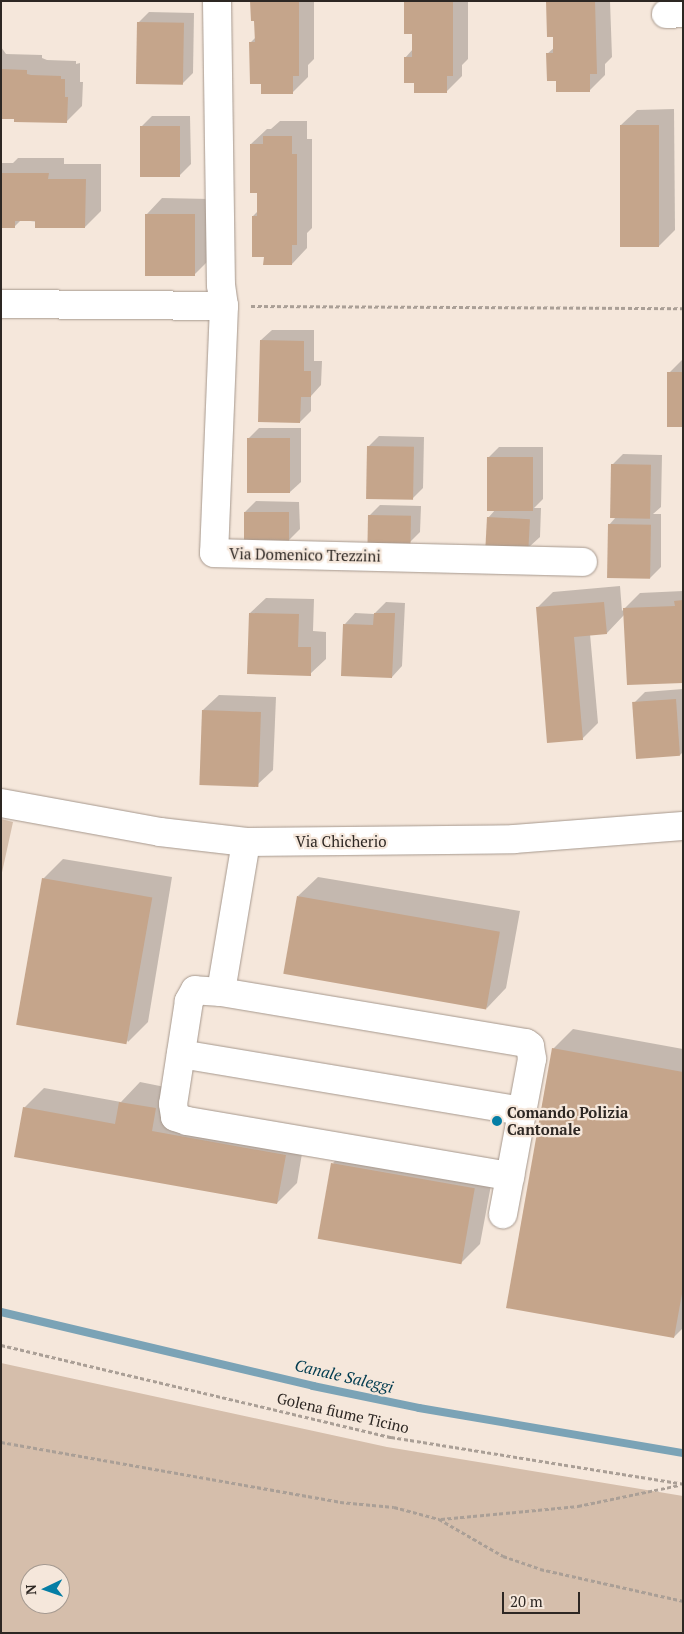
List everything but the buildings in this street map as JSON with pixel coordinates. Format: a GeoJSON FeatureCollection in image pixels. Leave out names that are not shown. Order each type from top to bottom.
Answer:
{"type":"FeatureCollection","features":[{"type":"Feature","properties":{"kind":"street","name":"Via Domenico Trezzini"},"geometry":{"type":"LineString","coordinates":[[217,1],[221,266],[224,306],[214,553],[583,562]]}},
{"type":"Feature","properties":{"kind":"street"},"geometry":{"type":"LineString","coordinates":[[1,304],[224,306]]}},
{"type":"Feature","properties":{"kind":"street","name":"Via Chicherio"},"geometry":{"type":"LineString","coordinates":[[1,804],[160,832],[246,842],[514,839],[683,826]]}},
{"type":"Feature","properties":{"kind":"street"},"geometry":{"type":"LineString","coordinates":[[221,992],[246,842]]}},
{"type":"Feature","properties":{"kind":"street"},"geometry":{"type":"LineString","coordinates":[[503,1214],[532,1059],[530,1046],[526,1043],[221,992],[195,990],[191,994],[173,1104],[175,1116],[180,1119],[510,1176]]}},
{"type":"Feature","properties":{"kind":"street"},"geometry":{"type":"LineString","coordinates":[[181,1054],[522,1112]]}},
{"type":"Feature","properties":{"kind":"path"},"geometry":{"type":"LineString","coordinates":[[224,306],[683,308]]}},
{"type":"Feature","properties":{"kind":"path","name":"Golena fiume Ticino"},"geometry":{"type":"LineString","coordinates":[[1,1345],[391,1437],[682,1484]]}},
{"type":"Feature","properties":{"kind":"path"},"geometry":{"type":"LineString","coordinates":[[1,1442],[340,1502],[394,1507],[439,1519],[503,1556],[540,1568],[683,1601]]}},
{"type":"Feature","properties":{"kind":"path"},"geometry":{"type":"LineString","coordinates":[[439,1519],[578,1506],[682,1484]]}},
{"type":"Feature","properties":{"kind":"shaded area"},"geometry":{"type":"Polygon","coordinates":[[[1,819],[13,822],[1,877],[1,819]]]}},
{"type":"Feature","properties":{"kind":"shaded area"},"geometry":{"type":"Polygon","coordinates":[[[1,1363],[387,1447],[683,1496],[683,1633],[1,1633],[1,1363]]]}},
{"type":"Feature","properties":{"kind":"waterway","name":"Canale Saleggi"},"geometry":{"type":"LineString","coordinates":[[1,1312],[313,1386],[419,1408],[683,1453]]}},
{"type":"Feature","properties":{"kind":"place","name":"Comando Polizia Cantonale"},"geometry":{"type":"Point","coordinates":[497,1121]}}]}
